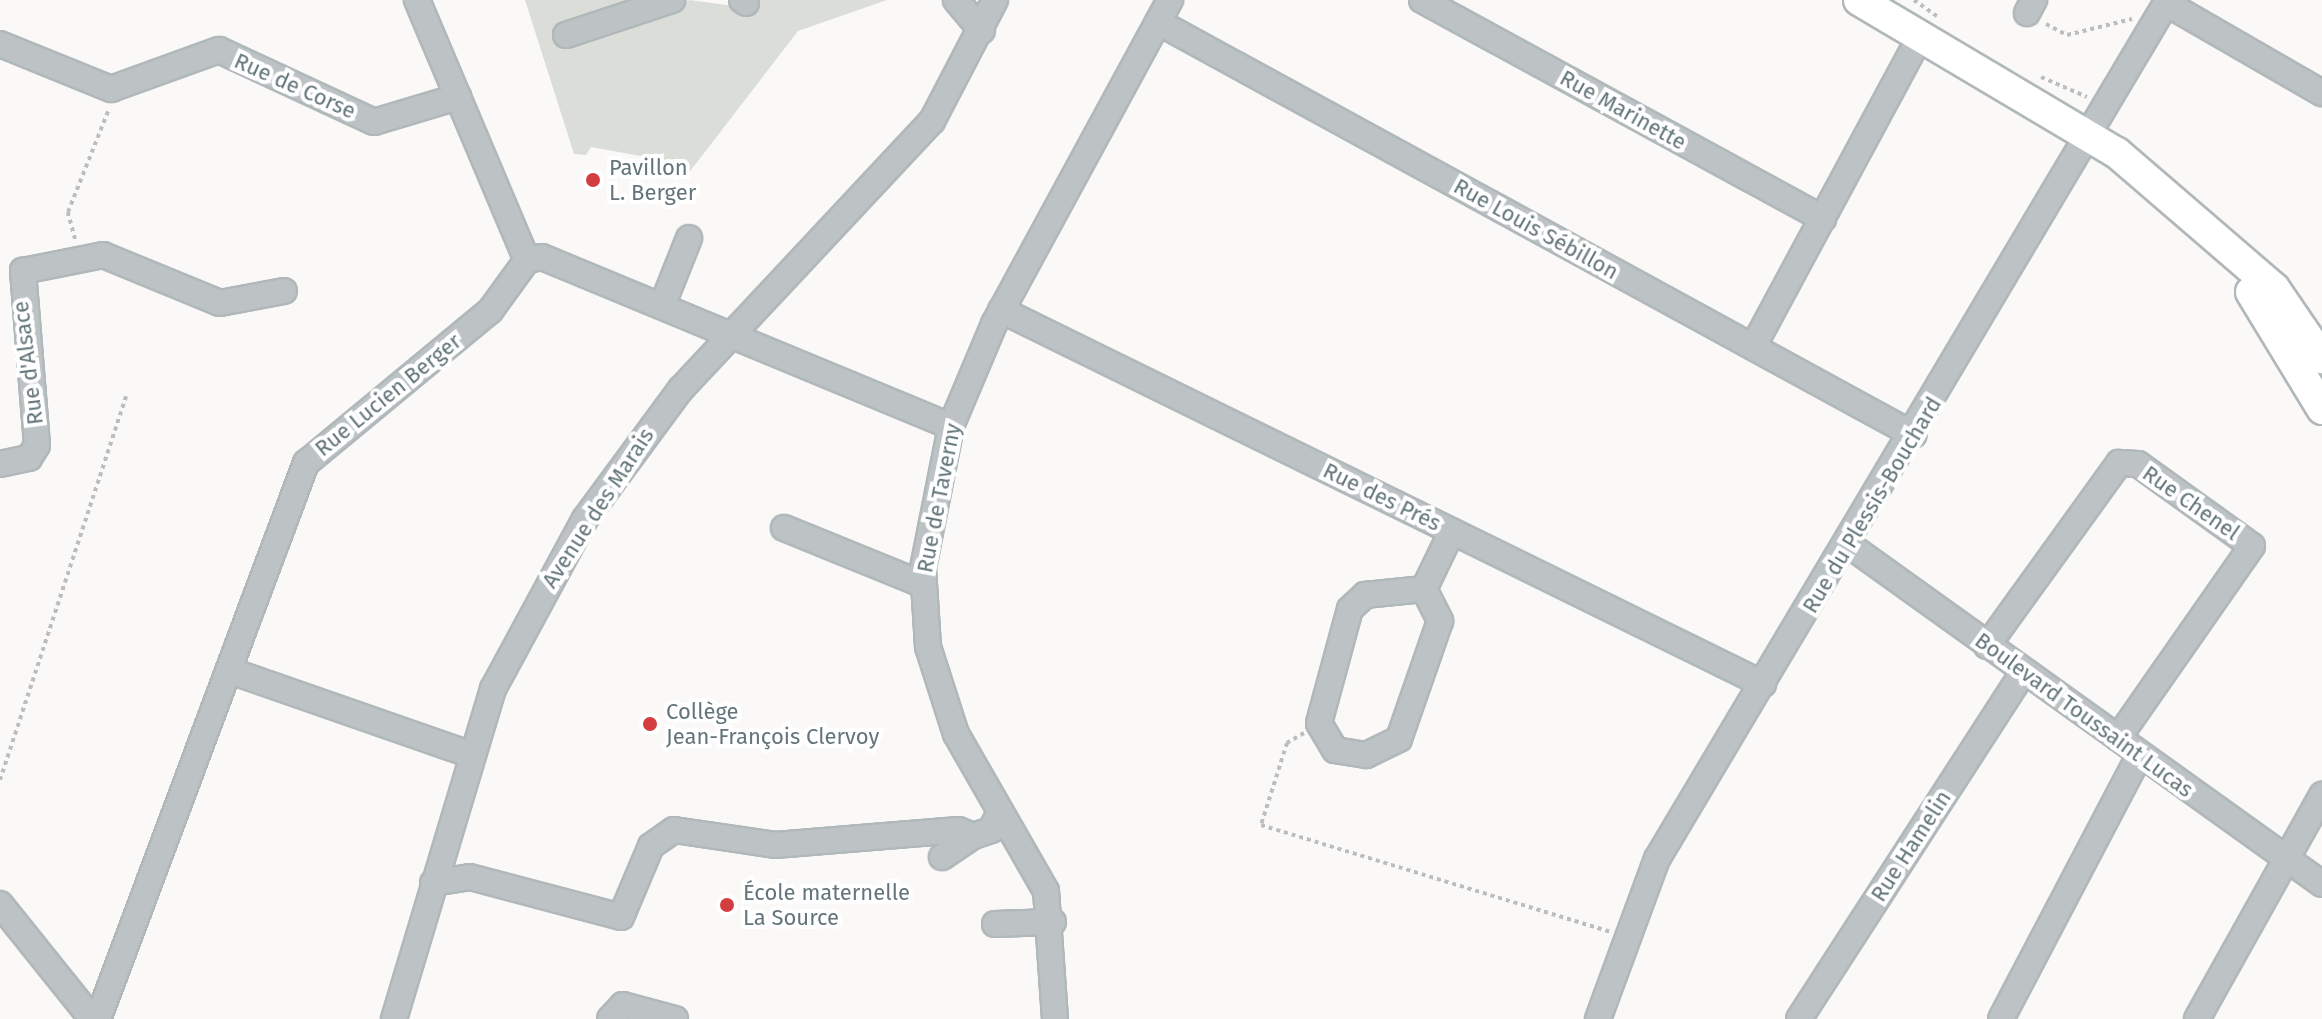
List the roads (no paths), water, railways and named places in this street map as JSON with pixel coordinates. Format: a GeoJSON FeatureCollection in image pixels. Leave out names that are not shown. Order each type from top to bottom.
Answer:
{"type":"FeatureCollection","features":[{"type":"Feature","properties":{"kind":"main road"},"geometry":{"type":"LineString","coordinates":[[1859,0],[2089,142],[2117,153],[2205,223],[2274,288],[2322,358]]}},
{"type":"Feature","properties":{"kind":"main road"},"geometry":{"type":"LineString","coordinates":[[2089,142],[2107,168],[2261,301],[2322,409]]}},
{"type":"Feature","properties":{"kind":"street"},"geometry":{"type":"LineString","coordinates":[[417,0],[527,260],[542,257],[951,426]]}},
{"type":"Feature","properties":{"kind":"street"},"geometry":{"type":"LineString","coordinates":[[566,35],[672,0]]}},
{"type":"Feature","properties":{"kind":"street"},"geometry":{"type":"LineString","coordinates":[[956,0],[982,31]]}},
{"type":"Feature","properties":{"kind":"street","name":"Avenue des Marais"},"geometry":{"type":"LineString","coordinates":[[394,1019],[472,755],[501,670],[585,519],[729,336],[916,140],[982,31],[995,0]]}},
{"type":"Feature","properties":{"kind":"street","name":"Rue de Taverny"},"geometry":{"type":"LineString","coordinates":[[1055,1019],[1053,922],[937,684],[922,584],[951,426],[1001,310],[1170,0]]}},
{"type":"Feature","properties":{"kind":"street","name":"Rue Marinette"},"geometry":{"type":"LineString","coordinates":[[1422,0],[1823,219]]}},
{"type":"Feature","properties":{"kind":"street"},"geometry":{"type":"LineString","coordinates":[[2165,5],[2322,93]]}},
{"type":"Feature","properties":{"kind":"street","name":"Rue du Plessis-Bouchard"},"geometry":{"type":"LineString","coordinates":[[1598,1019],[1623,936],[1657,859],[1849,545],[2089,142],[2165,5]]}},
{"type":"Feature","properties":{"kind":"street","name":"Rue Louis Sébillon"},"geometry":{"type":"LineString","coordinates":[[1158,22],[1914,435]]}},
{"type":"Feature","properties":{"kind":"street","name":"Rue de Corse"},"geometry":{"type":"LineString","coordinates":[[0,44],[118,88],[219,50],[374,122],[458,97]]}},
{"type":"Feature","properties":{"kind":"street"},"geometry":{"type":"LineString","coordinates":[[1753,347],[1911,53]]}},
{"type":"Feature","properties":{"kind":"street"},"geometry":{"type":"LineString","coordinates":[[662,306],[689,238]]}},
{"type":"Feature","properties":{"kind":"street","name":"Rue d'Alsace"},"geometry":{"type":"LineString","coordinates":[[0,464],[29,458],[37,445],[23,271],[80,257],[118,259],[233,304],[284,291]]}},
{"type":"Feature","properties":{"kind":"street","name":"Rue Lucien Berger"},"geometry":{"type":"LineString","coordinates":[[98,1019],[231,671],[306,463],[490,311],[527,260]]}},
{"type":"Feature","properties":{"kind":"street","name":"Rue des Prés"},"geometry":{"type":"LineString","coordinates":[[1001,310],[1763,684]]}},
{"type":"Feature","properties":{"kind":"street","name":"Rue Chenel"},"geometry":{"type":"LineString","coordinates":[[1987,646],[2119,463],[2138,464],[2252,546],[2118,738]]}},
{"type":"Feature","properties":{"kind":"street"},"geometry":{"type":"LineString","coordinates":[[784,528],[922,584]]}},
{"type":"Feature","properties":{"kind":"street"},"geometry":{"type":"LineString","coordinates":[[1424,589],[1452,531]]}},
{"type":"Feature","properties":{"kind":"street","name":"Boulevard Toussaint Lucas"},"geometry":{"type":"LineString","coordinates":[[1849,545],[2023,673],[2322,884]]}},
{"type":"Feature","properties":{"kind":"street"},"geometry":{"type":"LineString","coordinates":[[1392,588],[1424,589],[1440,621],[1399,739],[1366,755],[1335,750],[1319,723],[1350,609],[1365,595],[1392,588]]}},
{"type":"Feature","properties":{"kind":"street"},"geometry":{"type":"LineString","coordinates":[[231,671],[472,755]]}},
{"type":"Feature","properties":{"kind":"street","name":"Rue Hamelin"},"geometry":{"type":"LineString","coordinates":[[1799,1019],[2023,673]]}},
{"type":"Feature","properties":{"kind":"street"},"geometry":{"type":"LineString","coordinates":[[2001,1019],[2139,756]]}},
{"type":"Feature","properties":{"kind":"street"},"geometry":{"type":"LineString","coordinates":[[2197,1019],[2283,855],[2322,795]]}},
{"type":"Feature","properties":{"kind":"street"},"geometry":{"type":"LineString","coordinates":[[942,857],[973,836],[991,830],[1000,812]]}},
{"type":"Feature","properties":{"kind":"street"},"geometry":{"type":"LineString","coordinates":[[433,883],[470,877],[621,917],[651,846],[674,830],[775,845],[958,830],[973,836]]}},
{"type":"Feature","properties":{"kind":"street"},"geometry":{"type":"LineString","coordinates":[[0,904],[92,1019]]}},
{"type":"Feature","properties":{"kind":"street"},"geometry":{"type":"LineString","coordinates":[[995,924],[1053,922]]}},
{"type":"Feature","properties":{"kind":"street"},"geometry":{"type":"LineString","coordinates":[[610,1019],[623,1005],[675,1019]]}},
{"type":"Feature","properties":{"kind":"place","name":"Pavillon L. Berger"},"geometry":{"type":"Point","coordinates":[593,180]}},
{"type":"Feature","properties":{"kind":"place","name":"Collège Jean-François Clervoy"},"geometry":{"type":"Point","coordinates":[650,724]}},
{"type":"Feature","properties":{"kind":"place","name":"École maternelle La Source"},"geometry":{"type":"Point","coordinates":[727,905]}}]}
